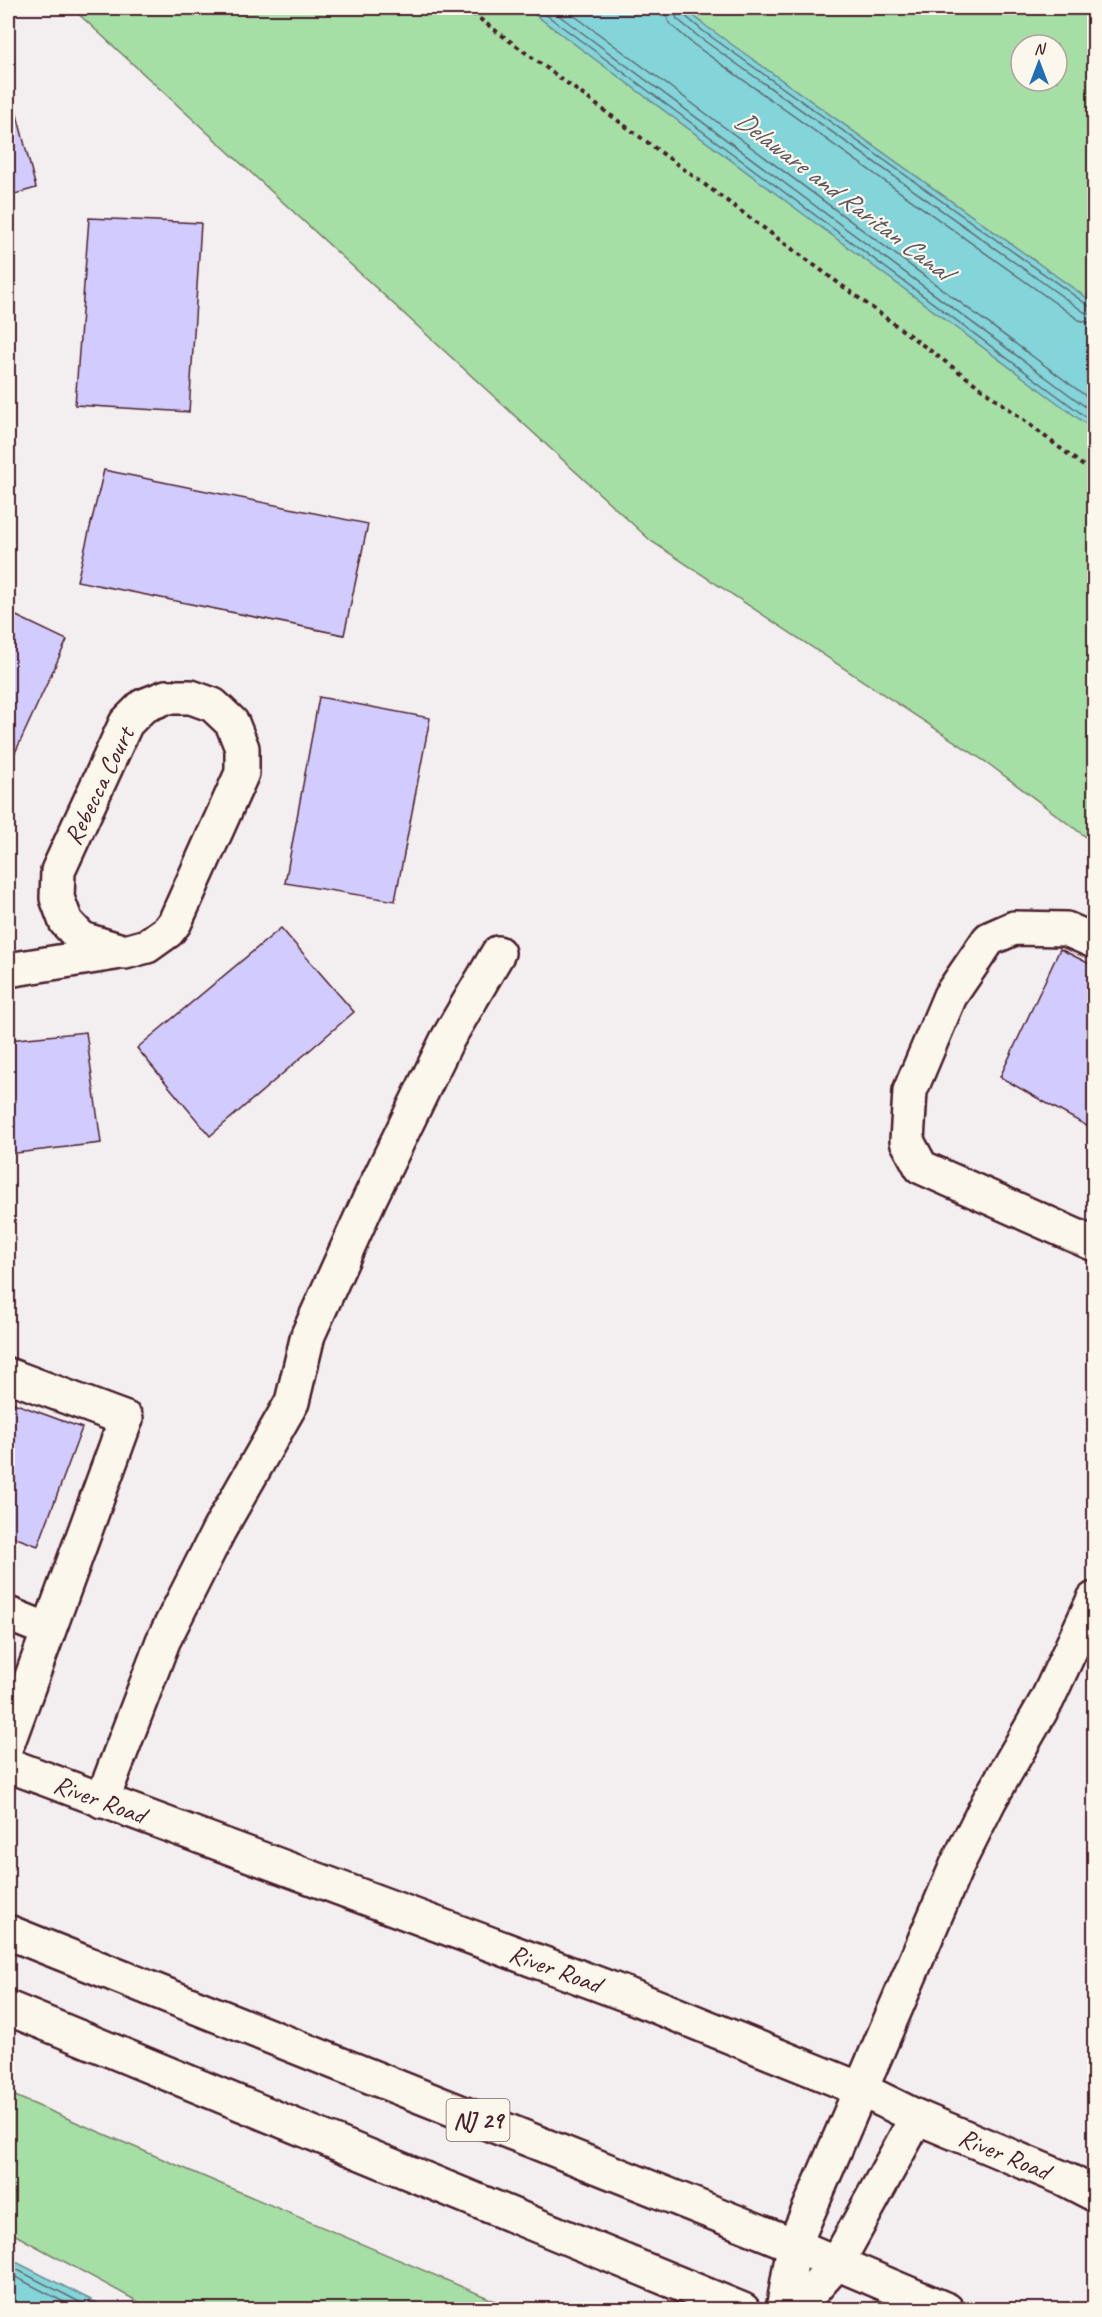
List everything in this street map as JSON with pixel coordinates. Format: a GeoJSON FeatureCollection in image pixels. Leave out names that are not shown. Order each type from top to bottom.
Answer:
{"type":"FeatureCollection","features":[{"type":"Feature","properties":{"kind":"main road","name":"Rebecca Court"},"geometry":{"type":"LineString","coordinates":[[8,970],[125,952],[147,946],[168,931],[175,922],[242,773],[242,748],[232,723],[213,705],[191,696],[166,696],[143,706],[126,723],[58,871],[57,898],[66,922],[82,939],[125,952]]}},
{"type":"Feature","properties":{"kind":"main road"},"geometry":{"type":"LineString","coordinates":[[1095,941],[1066,930],[1014,928],[988,939],[950,996],[910,1091],[907,1141],[921,1167],[1095,1244]]}},
{"type":"Feature","properties":{"kind":"main road"},"geometry":{"type":"LineString","coordinates":[[102,1801],[163,1641],[219,1530],[292,1402],[308,1335],[370,1198],[447,1040],[498,953]]}},
{"type":"Feature","properties":{"kind":"main road"},"geometry":{"type":"LineString","coordinates":[[8,1375],[126,1419],[8,1742]]}},
{"type":"Feature","properties":{"kind":"main road"},"geometry":{"type":"LineString","coordinates":[[783,2310],[794,2245],[957,1865],[989,1801],[1047,1700],[1095,1599]]}},
{"type":"Feature","properties":{"kind":"main road"},"geometry":{"type":"LineString","coordinates":[[8,1614],[48,1630]]}},
{"type":"Feature","properties":{"kind":"main road","name":"River Road"},"geometry":{"type":"LineString","coordinates":[[8,1765],[633,1997],[860,2089],[917,2118],[1095,2194]]}},
{"type":"Feature","properties":{"kind":"main road","name":"NJ 29"},"geometry":{"type":"LineString","coordinates":[[8,1932],[794,2245],[947,2310]]}},
{"type":"Feature","properties":{"kind":"main road"},"geometry":{"type":"LineString","coordinates":[[8,2008],[743,2310]]}},
{"type":"Feature","properties":{"kind":"main road"},"geometry":{"type":"LineString","coordinates":[[795,2310],[837,2263],[917,2118]]}},
{"type":"Feature","properties":{"kind":"path"},"geometry":{"type":"LineString","coordinates":[[465,8],[1095,474]]}},
{"type":"Feature","properties":{"kind":"green space"},"geometry":{"type":"Polygon","coordinates":[[[72,8],[1094,8],[1094,843],[986,762],[651,541],[72,8]]]}},
{"type":"Feature","properties":{"kind":"green space"},"geometry":{"type":"Polygon","coordinates":[[[8,2093],[514,2309],[154,2310],[8,2231],[8,2093]]]}},
{"type":"Feature","properties":{"kind":"water","name":"Delaware and Raritan Canal"},"geometry":{"type":"Polygon","coordinates":[[[526,8],[684,8],[1094,303],[1094,430],[526,8]]]}},
{"type":"Feature","properties":{"kind":"water"},"geometry":{"type":"Polygon","coordinates":[[[8,2258],[109,2309],[8,2309],[8,2258]]]}},
{"type":"Feature","properties":{"kind":"building"},"geometry":{"type":"Polygon","coordinates":[[[8,80],[36,188],[8,196],[8,80]]]}},
{"type":"Feature","properties":{"kind":"building"},"geometry":{"type":"Polygon","coordinates":[[[89,218],[201,223],[189,412],[75,405],[89,218]]]}},
{"type":"Feature","properties":{"kind":"building"},"geometry":{"type":"Polygon","coordinates":[[[104,470],[368,524],[344,635],[77,581],[104,470]]]}},
{"type":"Feature","properties":{"kind":"building"},"geometry":{"type":"Polygon","coordinates":[[[8,612],[67,640],[8,768],[8,612]]]}},
{"type":"Feature","properties":{"kind":"building"},"geometry":{"type":"Polygon","coordinates":[[[319,697],[430,718],[395,901],[285,883],[319,697]]]}},
{"type":"Feature","properties":{"kind":"building"},"geometry":{"type":"Polygon","coordinates":[[[281,928],[354,1012],[210,1136],[137,1048],[281,928]]]}},
{"type":"Feature","properties":{"kind":"building"},"geometry":{"type":"Polygon","coordinates":[[[1060,949],[1094,966],[1094,1130],[1000,1077],[1060,949]]]}},
{"type":"Feature","properties":{"kind":"building"},"geometry":{"type":"Polygon","coordinates":[[[86,1032],[101,1143],[8,1154],[8,1040],[86,1032]]]}},
{"type":"Feature","properties":{"kind":"building"},"geometry":{"type":"Polygon","coordinates":[[[8,1401],[82,1428],[38,1546],[8,1535],[8,1401]]]}}]}
